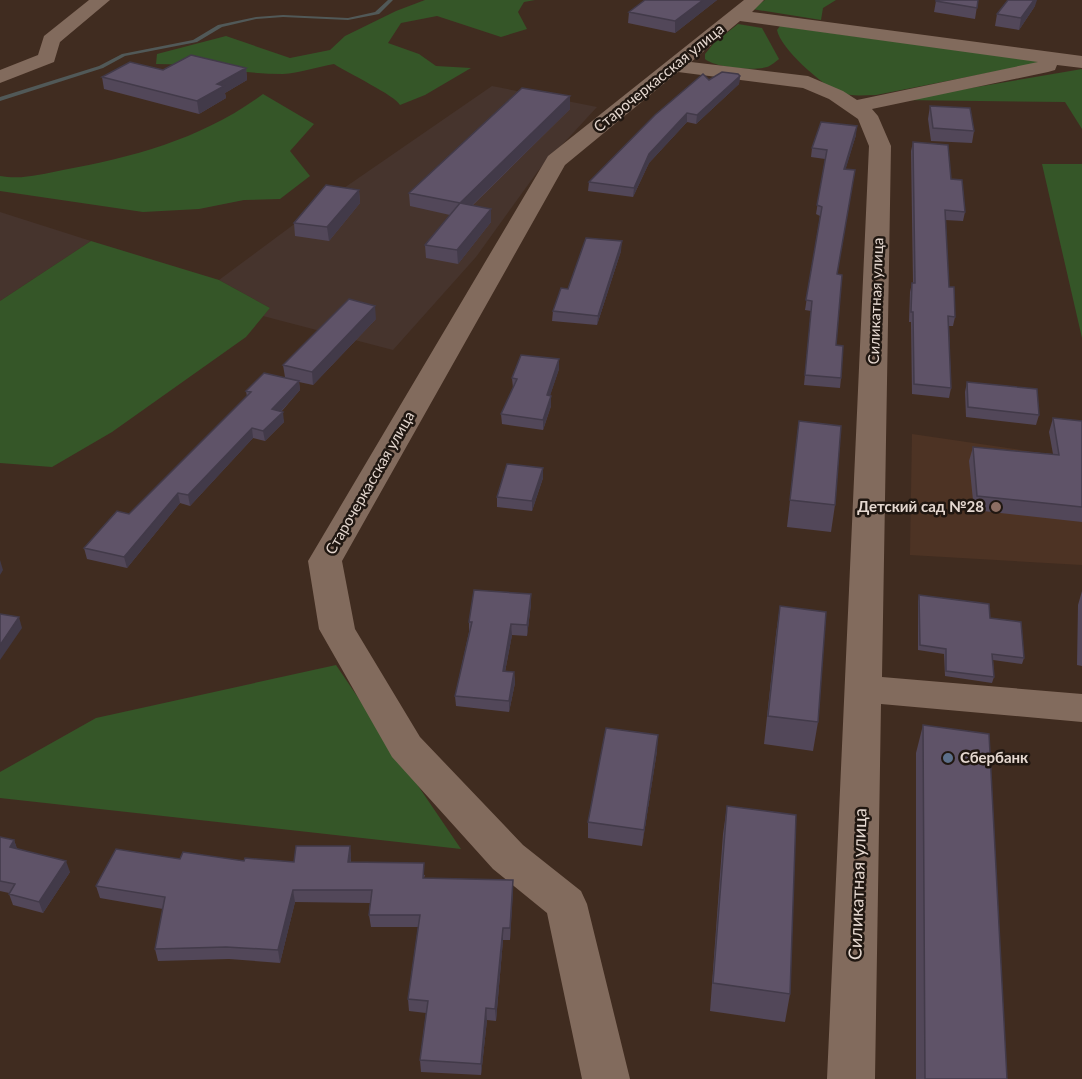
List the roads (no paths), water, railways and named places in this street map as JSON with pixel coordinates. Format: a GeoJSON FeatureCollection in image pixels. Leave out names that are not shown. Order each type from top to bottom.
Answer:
{"type":"FeatureCollection","features":[{"type":"Feature","properties":{"kind":"street"},"geometry":{"type":"LineString","coordinates":[[0,77],[47,58],[51,40],[101,0]]}},
{"type":"Feature","properties":{"kind":"street"},"geometry":{"type":"LineString","coordinates":[[746,7],[1079,61]]}},
{"type":"Feature","properties":{"kind":"street","name":"Старочеркасская улица"},"geometry":{"type":"LineString","coordinates":[[606,1079],[566,904],[508,856],[406,747],[337,629],[326,561],[556,161],[746,7]]}},
{"type":"Feature","properties":{"kind":"street"},"geometry":{"type":"LineString","coordinates":[[853,107],[1079,61]]}},
{"type":"Feature","properties":{"kind":"street","name":"Силикатная улица"},"geometry":{"type":"LineString","coordinates":[[676,66],[808,82],[867,116],[880,146],[865,689],[851,1079]]}},
{"type":"Feature","properties":{"kind":"street"},"geometry":{"type":"LineString","coordinates":[[865,689],[1082,708]]}},
{"type":"Feature","properties":{"kind":"waterway"},"geometry":{"type":"LineString","coordinates":[[0,99],[101,67],[124,55],[195,41],[220,26],[256,18],[283,16],[348,19],[377,13],[391,0]]}},
{"type":"Feature","properties":{"kind":"place","name":"Детский сад №28"},"geometry":{"type":"Point","coordinates":[996,507]}},
{"type":"Feature","properties":{"kind":"place","name":"Сбербанк"},"geometry":{"type":"Point","coordinates":[948,758]}}]}
